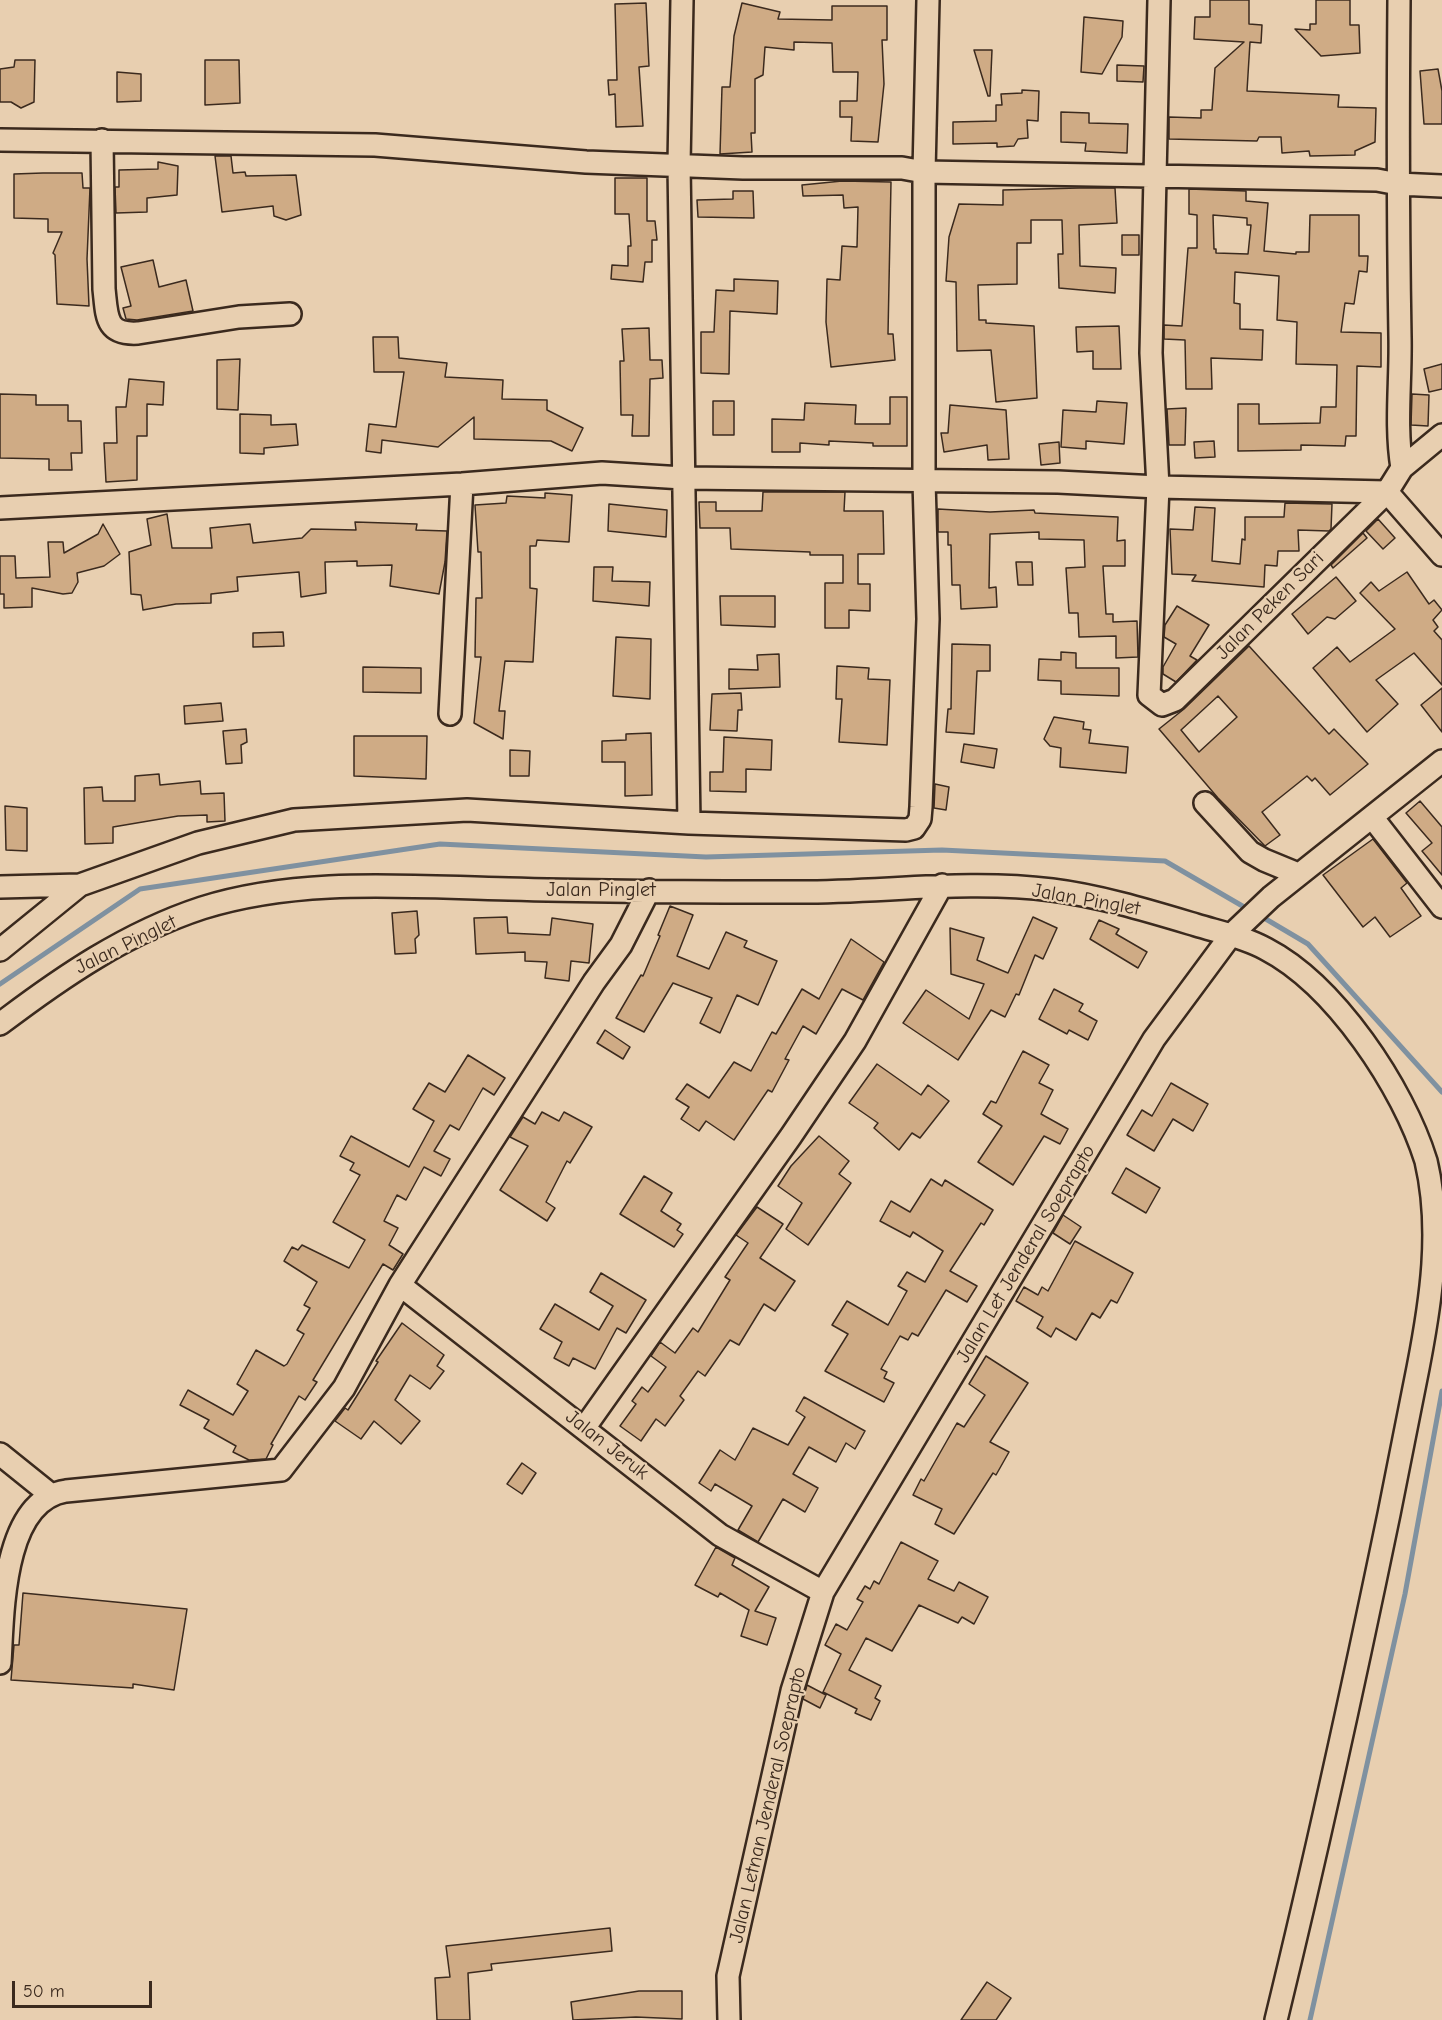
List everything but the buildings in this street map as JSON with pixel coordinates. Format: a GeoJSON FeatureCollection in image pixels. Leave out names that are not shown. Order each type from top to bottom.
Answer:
{"type":"FeatureCollection","features":[{"type":"Feature","properties":{"kind":"street"},"geometry":{"type":"LineString","coordinates":[[682,0],[679,165],[689,823]]}},
{"type":"Feature","properties":{"kind":"street"},"geometry":{"type":"LineString","coordinates":[[0,887],[80,885],[198,843],[294,820],[467,810],[689,823],[906,830],[916,825],[921,807],[928,619],[924,481],[924,172],[928,0]]}},
{"type":"Feature","properties":{"kind":"street"},"geometry":{"type":"LineString","coordinates":[[1158,487],[1151,353],[1159,0]]}},
{"type":"Feature","properties":{"kind":"street"},"geometry":{"type":"LineString","coordinates":[[1399,0],[1398,184],[1401,372],[1398,443],[1402,468]]}},
{"type":"Feature","properties":{"kind":"street"},"geometry":{"type":"LineString","coordinates":[[102,140],[104,289],[106,312],[113,328],[126,334],[238,316],[290,314]]}},
{"type":"Feature","properties":{"kind":"street"},"geometry":{"type":"LineString","coordinates":[[0,141],[102,140],[375,145],[586,162],[902,168],[924,172],[1154,174],[1377,180],[1398,184],[1442,186]]}},
{"type":"Feature","properties":{"kind":"street"},"geometry":{"type":"LineString","coordinates":[[1387,492],[1402,468],[1442,435]]}},
{"type":"Feature","properties":{"kind":"street"},"geometry":{"type":"LineString","coordinates":[[0,508],[462,484],[602,473],[682,478],[1058,482],[1158,487],[1387,492],[1442,555]]}},
{"type":"Feature","properties":{"kind":"street"},"geometry":{"type":"LineString","coordinates":[[450,714],[462,484]]}},
{"type":"Feature","properties":{"kind":"street","name":"Jalan Peken Sari"},"geometry":{"type":"LineString","coordinates":[[1158,487],[1149,695],[1162,705],[1175,700],[1387,492]]}},
{"type":"Feature","properties":{"kind":"street"},"geometry":{"type":"LineString","coordinates":[[1205,802],[1257,857],[1298,874],[1442,761]]}},
{"type":"Feature","properties":{"kind":"street"},"geometry":{"type":"LineString","coordinates":[[1372,817],[1441,904]]}},
{"type":"Feature","properties":{"kind":"street","name":"Jalan Let Jenderal Soeprapto"},"geometry":{"type":"LineString","coordinates":[[823,1592],[1154,1040],[1237,930],[1298,874]]}},
{"type":"Feature","properties":{"kind":"street"},"geometry":{"type":"LineString","coordinates":[[0,950],[80,885]]}},
{"type":"Feature","properties":{"kind":"street","name":"Jalan Pinglet"},"geometry":{"type":"LineString","coordinates":[[0,1024],[63,976],[123,942],[202,908],[259,896],[359,885],[796,892],[942,885],[1052,890],[1237,930],[1284,959],[1311,980],[1338,1009],[1380,1065],[1411,1123],[1427,1163],[1433,1195],[1434,1286],[1347,1717],[1276,2020]]}},
{"type":"Feature","properties":{"kind":"street"},"geometry":{"type":"LineString","coordinates":[[585,1427],[791,1136],[855,1041],[942,885]]}},
{"type":"Feature","properties":{"kind":"street"},"geometry":{"type":"LineString","coordinates":[[0,1664],[4,1600],[18,1535],[29,1512],[51,1495],[78,1490],[281,1470],[344,1388],[400,1285],[594,982],[621,945],[649,890]]}},
{"type":"Feature","properties":{"kind":"street","name":"Jalan Jeruk"},"geometry":{"type":"LineString","coordinates":[[400,1285],[585,1427],[720,1535],[823,1592]]}},
{"type":"Feature","properties":{"kind":"street"},"geometry":{"type":"LineString","coordinates":[[0,1454],[51,1495]]}},
{"type":"Feature","properties":{"kind":"street","name":"Jalan Letnan Jenderal Soeprapto"},"geometry":{"type":"LineString","coordinates":[[729,2020],[728,1976],[792,1691],[823,1592]]}},
{"type":"Feature","properties":{"kind":"waterway"},"geometry":{"type":"LineString","coordinates":[[0,984],[140,889],[440,844],[706,857],[942,850],[1165,861],[1251,911]]}},
{"type":"Feature","properties":{"kind":"waterway"},"geometry":{"type":"LineString","coordinates":[[1259,915],[1308,944],[1442,1092]]}},
{"type":"Feature","properties":{"kind":"waterway"},"geometry":{"type":"LineString","coordinates":[[1310,2020],[1405,1594],[1442,1391]]}}]}
